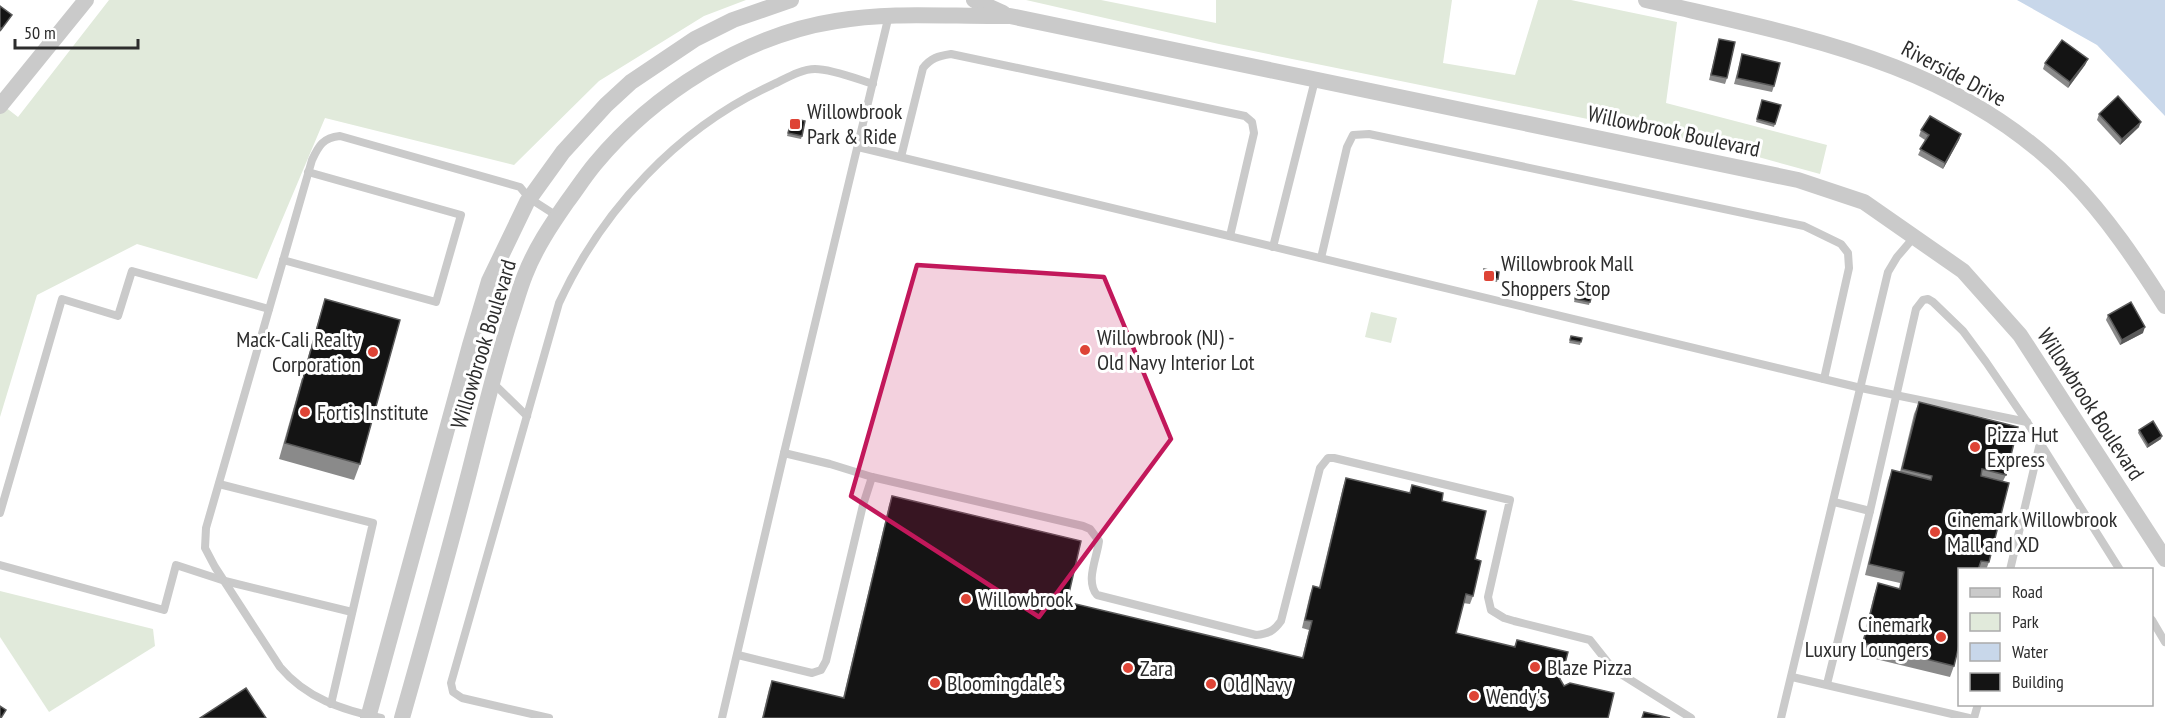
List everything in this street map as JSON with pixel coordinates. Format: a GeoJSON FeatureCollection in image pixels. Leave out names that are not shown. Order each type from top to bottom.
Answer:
{"type":"FeatureCollection","features":[{"type":"Feature","properties":{"kind":"street"},"geometry":{"type":"LineString","coordinates":[[0,106],[86,0]]}},
{"type":"Feature","properties":{"kind":"street","name":"Willowbrook Boulevard"},"geometry":{"type":"LineString","coordinates":[[372,717],[489,281],[530,198],[563,152],[606,105],[639,76],[695,39],[733,20],[791,0]]}},
{"type":"Feature","properties":{"kind":"street","name":"Willowbrook Boulevard"},"geometry":{"type":"LineString","coordinates":[[974,0],[1010,16],[1798,180],[1864,202],[1963,271],[2020,335],[2165,559]]}},
{"type":"Feature","properties":{"kind":"street","name":"Riverside Drive"},"geometry":{"type":"LineString","coordinates":[[1646,0],[1837,46],[1922,78],[1979,108],[2025,140],[2070,178],[2107,222],[2165,306]]}},
{"type":"Feature","properties":{"kind":"street","name":"Willowbrook Boulevard"},"geometry":{"type":"LineString","coordinates":[[402,718],[457,521],[492,382],[524,275],[557,216],[595,164],[621,137],[673,92],[702,72],[762,42],[834,21],[890,14],[948,17],[1010,16]]}},
{"type":"Feature","properties":{"kind":"lane"},"geometry":{"type":"LineString","coordinates":[[722,718],[890,14]]}},
{"type":"Feature","properties":{"kind":"lane"},"geometry":{"type":"LineString","coordinates":[[901,157],[923,69],[929,60],[951,54],[1245,116],[1252,122],[1254,133],[1230,236]]}},
{"type":"Feature","properties":{"kind":"lane"},"geometry":{"type":"LineString","coordinates":[[549,718],[462,698],[453,692],[451,683],[559,303],[576,268],[599,232],[663,159],[703,125],[746,97],[794,75],[814,69],[873,84]]}},
{"type":"Feature","properties":{"kind":"lane"},"geometry":{"type":"LineString","coordinates":[[1273,247],[1315,80]]}},
{"type":"Feature","properties":{"kind":"lane"},"geometry":{"type":"LineString","coordinates":[[1321,258],[1347,147],[1353,135],[1369,134],[1804,226],[1841,244],[1848,253],[1849,268],[1824,379]]}},
{"type":"Feature","properties":{"kind":"lane"},"geometry":{"type":"LineString","coordinates":[[372,717],[331,704],[308,693],[291,680],[205,548],[206,528],[308,172],[318,147],[328,138],[340,136],[520,187],[530,198],[557,216]]}},
{"type":"Feature","properties":{"kind":"lane"},"geometry":{"type":"LineString","coordinates":[[858,147],[1861,388],[2027,422]]}},
{"type":"Feature","properties":{"kind":"lane"},"geometry":{"type":"LineString","coordinates":[[283,260],[436,302],[443,280],[461,215],[308,172]]}},
{"type":"Feature","properties":{"kind":"lane"},"geometry":{"type":"LineString","coordinates":[[1781,718],[1888,272],[1897,257],[1915,236]]}},
{"type":"Feature","properties":{"kind":"lane"},"geometry":{"type":"LineString","coordinates":[[0,513],[62,299],[118,316],[132,271],[269,309]]}},
{"type":"Feature","properties":{"kind":"lane"},"geometry":{"type":"LineString","coordinates":[[1827,684],[1870,511],[1916,309],[1918,304],[1928,299],[1963,331],[2027,422],[2119,568]]}},
{"type":"Feature","properties":{"kind":"lane"},"geometry":{"type":"LineString","coordinates":[[492,382],[527,416]]}},
{"type":"Feature","properties":{"kind":"lane"},"geometry":{"type":"LineString","coordinates":[[2010,568],[2040,443]]}},
{"type":"Feature","properties":{"kind":"lane"},"geometry":{"type":"LineString","coordinates":[[784,453],[872,477],[1083,526],[1090,529],[1099,541],[1090,582],[1097,595],[1256,635],[1266,634],[1276,628],[1281,621],[1320,468],[1328,458],[1510,501],[1488,597],[1491,610],[1504,618],[1590,640],[1612,669],[1691,718]]}},
{"type":"Feature","properties":{"kind":"lane"},"geometry":{"type":"LineString","coordinates":[[738,655],[812,673],[821,670],[826,661],[863,505],[872,477]]}},
{"type":"Feature","properties":{"kind":"lane"},"geometry":{"type":"LineString","coordinates":[[219,484],[373,523],[360,571],[331,704]]}},
{"type":"Feature","properties":{"kind":"lane"},"geometry":{"type":"LineString","coordinates":[[1834,502],[1870,511]]}},
{"type":"Feature","properties":{"kind":"lane"},"geometry":{"type":"LineString","coordinates":[[0,565],[164,610],[176,565],[225,581],[352,612]]}},
{"type":"Feature","properties":{"kind":"lane"},"geometry":{"type":"LineString","coordinates":[[2153,623],[2165,642]]}},
{"type":"Feature","properties":{"kind":"lane"},"geometry":{"type":"LineString","coordinates":[[1792,677],[1969,718]]}},
{"type":"Feature","properties":{"kind":"highlighted area"},"geometry":{"type":"Polygon","coordinates":[[[917,265],[1104,277],[1171,439],[1039,617],[851,496],[917,265]]]}},
{"type":"Feature","properties":{"kind":"green space"},"geometry":{"type":"Polygon","coordinates":[[[109,0],[746,0],[704,16],[599,81],[514,165],[325,118],[257,279],[137,244],[37,295],[0,417],[0,103],[18,117],[109,0]]]}},
{"type":"Feature","properties":{"kind":"green space"},"geometry":{"type":"Polygon","coordinates":[[[1026,0],[1101,0],[1216,23],[1216,0],[1452,0],[1443,63],[1515,75],[1538,0],[1571,0],[1677,22],[1666,103],[1827,145],[1820,174],[1715,145],[1219,44],[1026,0]]]}},
{"type":"Feature","properties":{"kind":"green space"},"geometry":{"type":"Polygon","coordinates":[[[1371,312],[1397,318],[1391,343],[1365,337],[1371,312]]]}},
{"type":"Feature","properties":{"kind":"green space"},"geometry":{"type":"Polygon","coordinates":[[[0,591],[153,629],[155,646],[49,712],[0,637],[0,591]]]}},
{"type":"Feature","properties":{"kind":"water"},"geometry":{"type":"Polygon","coordinates":[[[2017,0],[2165,0],[2165,116],[2097,45],[2017,0]]]}},
{"type":"Feature","properties":{"kind":"building"},"geometry":{"type":"Polygon","coordinates":[[[0,6],[12,15],[0,31],[1,28],[0,6]]]}},
{"type":"Feature","properties":{"kind":"building"},"geometry":{"type":"Polygon","coordinates":[[[1719,39],[1735,42],[1727,78],[1711,75],[1719,39]]]}},
{"type":"Feature","properties":{"kind":"building"},"geometry":{"type":"Polygon","coordinates":[[[2062,40],[2088,59],[2070,82],[2045,63],[2062,40]]]}},
{"type":"Feature","properties":{"kind":"building"},"geometry":{"type":"Polygon","coordinates":[[[1742,54],[1780,63],[1774,86],[1737,78],[1742,54]]]}},
{"type":"Feature","properties":{"kind":"building"},"geometry":{"type":"Polygon","coordinates":[[[2118,96],[2141,122],[2122,139],[2099,114],[2118,96]]]}},
{"type":"Feature","properties":{"kind":"building"},"geometry":{"type":"Polygon","coordinates":[[[1762,100],[1781,105],[1775,124],[1757,119],[1762,100]]]}},
{"type":"Feature","properties":{"kind":"building"},"geometry":{"type":"Polygon","coordinates":[[[1930,116],[1961,134],[1945,163],[1920,149],[1929,135],[1921,130],[1930,116]]]}},
{"type":"Feature","properties":{"kind":"building"},"geometry":{"type":"Polygon","coordinates":[[[792,118],[805,121],[802,136],[788,133],[792,118]]]}},
{"type":"Feature","properties":{"kind":"building"},"geometry":{"type":"Polygon","coordinates":[[[1484,269],[1499,272],[1498,279],[1483,276],[1484,269]]]}},
{"type":"Feature","properties":{"kind":"building"},"geometry":{"type":"Polygon","coordinates":[[[1577,290],[1592,294],[1590,302],[1575,299],[1577,290]]]}},
{"type":"Feature","properties":{"kind":"building"},"geometry":{"type":"Polygon","coordinates":[[[325,299],[400,320],[360,464],[285,443],[325,299]]]}},
{"type":"Feature","properties":{"kind":"building"},"geometry":{"type":"Polygon","coordinates":[[[2131,302],[2145,327],[2122,340],[2108,315],[2131,302]]]}},
{"type":"Feature","properties":{"kind":"building"},"geometry":{"type":"Polygon","coordinates":[[[1571,336],[1582,338],[1581,342],[1570,340],[1571,336]]]}},
{"type":"Feature","properties":{"kind":"building","name":"Cinemark Willowbrook Mall and XD"},"geometry":{"type":"Polygon","coordinates":[[[1919,402],[2018,427],[2006,475],[1982,469],[1981,476],[2009,483],[1989,562],[1981,561],[1979,568],[1958,568],[1958,649],[1954,666],[1863,643],[1878,583],[1900,589],[1904,572],[1869,564],[1892,470],[1931,480],[1932,476],[1902,469],[1919,402]]]}},
{"type":"Feature","properties":{"kind":"building"},"geometry":{"type":"Polygon","coordinates":[[[2153,421],[2162,436],[2148,445],[2139,430],[2153,421]]]}},
{"type":"Feature","properties":{"kind":"building","name":"Willowbrook"},"geometry":{"type":"Polygon","coordinates":[[[1346,478],[1410,493],[1412,485],[1443,493],[1442,501],[1486,511],[1475,559],[1481,561],[1473,596],[1466,594],[1456,633],[1515,647],[1517,640],[1568,652],[1563,671],[1557,674],[1564,686],[1570,683],[1614,693],[1608,718],[763,718],[772,681],[844,698],[892,496],[1081,541],[1067,602],[1303,658],[1312,621],[1305,620],[1313,586],[1320,588],[1346,478]]]}},
{"type":"Feature","properties":{"kind":"building"},"geometry":{"type":"Polygon","coordinates":[[[246,688],[266,718],[200,718],[246,688]]]}},
{"type":"Feature","properties":{"kind":"building"},"geometry":{"type":"Polygon","coordinates":[[[0,706],[6,710],[1,718],[0,718],[0,706]]]}},
{"type":"Feature","properties":{"kind":"building"},"geometry":{"type":"Polygon","coordinates":[[[1644,712],[1670,718],[1642,718],[1644,712]]]}},
{"type":"Feature","properties":{"kind":"place","name":"Willowbrook Park & Ride"},"geometry":{"type":"Point","coordinates":[795,124]}},
{"type":"Feature","properties":{"kind":"place","name":"Willowbrook Mall Shoppers Stop"},"geometry":{"type":"Point","coordinates":[1489,276]}},
{"type":"Feature","properties":{"kind":"place","name":"Willowbrook (NJ) - Old Navy Interior Lot"},"geometry":{"type":"Point","coordinates":[1085,350]}},
{"type":"Feature","properties":{"kind":"place","name":"Mack-Cali Realty Corporation"},"geometry":{"type":"Point","coordinates":[373,352]}},
{"type":"Feature","properties":{"kind":"place","name":"Fortis Institute"},"geometry":{"type":"Point","coordinates":[305,412]}},
{"type":"Feature","properties":{"kind":"place","name":"Pizza Hut Express"},"geometry":{"type":"Point","coordinates":[1975,447]}},
{"type":"Feature","properties":{"kind":"place","name":"Cinemark Willowbrook Mall and XD"},"geometry":{"type":"Point","coordinates":[1935,532]}},
{"type":"Feature","properties":{"kind":"place","name":"Willowbrook"},"geometry":{"type":"Point","coordinates":[966,599]}},
{"type":"Feature","properties":{"kind":"place","name":"Cinemark Luxury Loungers"},"geometry":{"type":"Point","coordinates":[1941,637]}},
{"type":"Feature","properties":{"kind":"place","name":"Blaze Pizza"},"geometry":{"type":"Point","coordinates":[1535,667]}},
{"type":"Feature","properties":{"kind":"place","name":"Zara"},"geometry":{"type":"Point","coordinates":[1128,668]}},
{"type":"Feature","properties":{"kind":"place","name":"Bloomingdale's"},"geometry":{"type":"Point","coordinates":[935,683]}},
{"type":"Feature","properties":{"kind":"place","name":"Old Navy"},"geometry":{"type":"Point","coordinates":[1211,684]}},
{"type":"Feature","properties":{"kind":"place","name":"Wendy's"},"geometry":{"type":"Point","coordinates":[1474,696]}}]}
